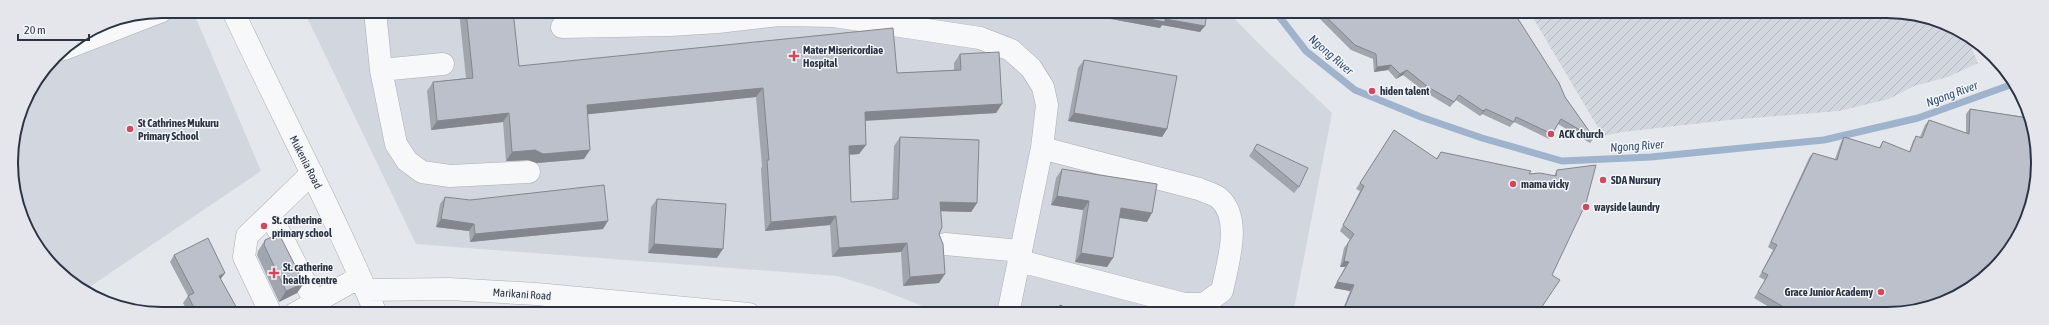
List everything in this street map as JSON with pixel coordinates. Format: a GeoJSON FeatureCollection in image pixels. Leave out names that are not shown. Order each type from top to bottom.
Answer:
{"type":"FeatureCollection","features":[{"type":"Feature","properties":{"kind":"street","name":"Mukenia Road"},"geometry":{"type":"LineString","coordinates":[[236,18],[281,114],[312,172],[373,307]]}},
{"type":"Feature","properties":{"kind":"street"},"geometry":{"type":"LineString","coordinates":[[376,18],[381,70],[396,144],[407,161],[422,172],[450,176],[529,172]]}},
{"type":"Feature","properties":{"kind":"street"},"geometry":{"type":"LineString","coordinates":[[562,27],[670,25],[718,22],[746,18]]}},
{"type":"Feature","properties":{"kind":"street"},"geometry":{"type":"LineString","coordinates":[[858,18],[980,38],[1011,50],[1030,68],[1043,87],[1047,105],[1042,148],[1009,307]]}},
{"type":"Feature","properties":{"kind":"street"},"geometry":{"type":"LineString","coordinates":[[82,42],[139,20]]}},
{"type":"Feature","properties":{"kind":"street"},"geometry":{"type":"LineString","coordinates":[[381,70],[443,64]]}},
{"type":"Feature","properties":{"kind":"street"},"geometry":{"type":"LineString","coordinates":[[945,244],[1020,256],[1184,304],[1204,304],[1222,292],[1233,237],[1228,214],[1219,199],[1199,189],[1042,148]]}},
{"type":"Feature","properties":{"kind":"street"},"geometry":{"type":"LineString","coordinates":[[268,307],[244,257],[246,236],[312,172]]}},
{"type":"Feature","properties":{"kind":"street"},"geometry":{"type":"LineString","coordinates":[[270,214],[315,302]]}},
{"type":"Feature","properties":{"kind":"street"},"geometry":{"type":"LineString","coordinates":[[306,307],[315,302],[363,284]]}},
{"type":"Feature","properties":{"kind":"street","name":"Marikani Road"},"geometry":{"type":"LineString","coordinates":[[363,284],[528,294],[672,307]]}},
{"type":"Feature","properties":{"kind":"shaded area","name":"St Cathrines Mukuru Primary School"},"geometry":{"type":"Polygon","coordinates":[[[196,18],[261,171],[89,287],[60,265],[37,235],[23,200],[18,172],[19,144],[29,107],[42,82],[60,60],[77,46],[143,19],[196,18]]]}},
{"type":"Feature","properties":{"kind":"shaded area"},"geometry":{"type":"Polygon","coordinates":[[[307,18],[1234,18],[1332,113],[1294,307],[925,307],[879,289],[837,276],[416,244],[307,18]]]}},
{"type":"Feature","properties":{"kind":"shaded area"},"geometry":{"type":"Polygon","coordinates":[[[1533,18],[1896,18],[1924,23],[1959,37],[1970,45],[1978,63],[1948,77],[1914,86],[1889,99],[1839,111],[1729,120],[1622,132],[1603,136],[1533,18]]]}},
{"type":"Feature","properties":{"kind":"building"},"geometry":{"type":"Polygon","coordinates":[[[467,18],[514,18],[519,66],[893,28],[897,73],[961,70],[960,54],[999,52],[1002,104],[865,112],[866,145],[849,146],[851,202],[898,199],[900,137],[979,140],[977,203],[940,202],[942,227],[939,234],[943,244],[945,274],[910,277],[907,243],[839,248],[836,216],[771,222],[767,160],[769,160],[763,88],[587,105],[590,150],[543,154],[535,150],[512,152],[509,113],[437,121],[433,82],[473,78],[467,18]]]}},
{"type":"Feature","properties":{"kind":"building"},"geometry":{"type":"Polygon","coordinates":[[[1144,18],[1206,18],[1205,26],[1165,19],[1165,22],[1144,18]]]}},
{"type":"Feature","properties":{"kind":"building"},"geometry":{"type":"Polygon","coordinates":[[[1327,18],[1517,18],[1559,83],[1565,97],[1594,138],[1561,119],[1552,134],[1516,117],[1514,122],[1486,109],[1483,111],[1459,95],[1454,102],[1428,87],[1407,70],[1400,74],[1391,65],[1377,67],[1376,54],[1355,45],[1327,18]]]}},
{"type":"Feature","properties":{"kind":"building"},"geometry":{"type":"Polygon","coordinates":[[[1084,60],[1177,76],[1167,129],[1074,113],[1084,60]]]}},
{"type":"Feature","properties":{"kind":"building"},"geometry":{"type":"Polygon","coordinates":[[[1970,109],[2023,117],[2030,144],[2031,172],[2026,200],[2012,235],[1989,265],[1967,283],[1942,296],[1924,302],[1896,307],[1784,307],[1758,292],[1768,275],[1762,272],[1777,245],[1771,242],[1813,153],[1837,160],[1844,137],[1880,148],[1883,141],[1910,152],[1916,136],[1922,138],[1929,120],[1969,134],[1970,109]]]}},
{"type":"Feature","properties":{"kind":"building"},"geometry":{"type":"Polygon","coordinates":[[[1394,130],[1437,159],[1441,152],[1531,171],[1529,174],[1540,173],[1556,176],[1557,170],[1596,165],[1586,203],[1552,275],[1560,280],[1542,307],[1345,307],[1354,285],[1337,282],[1349,262],[1344,261],[1348,243],[1354,234],[1343,225],[1364,186],[1360,183],[1394,130]]]}},
{"type":"Feature","properties":{"kind":"building"},"geometry":{"type":"Polygon","coordinates":[[[1257,144],[1308,168],[1299,187],[1254,149],[1257,144]]]}},
{"type":"Feature","properties":{"kind":"building"},"geometry":{"type":"Polygon","coordinates":[[[1062,169],[1157,184],[1152,213],[1121,208],[1113,258],[1081,253],[1089,201],[1057,196],[1062,169]]]}},
{"type":"Feature","properties":{"kind":"building"},"geometry":{"type":"Polygon","coordinates":[[[604,185],[608,221],[475,234],[474,224],[441,219],[445,197],[470,200],[604,185]]]}},
{"type":"Feature","properties":{"kind":"building"},"geometry":{"type":"Polygon","coordinates":[[[657,199],[726,204],[723,249],[654,244],[657,199]]]}},
{"type":"Feature","properties":{"kind":"building"},"geometry":{"type":"Polygon","coordinates":[[[279,234],[304,283],[286,291],[264,245],[265,240],[279,234]]]}},
{"type":"Feature","properties":{"kind":"building"},"geometry":{"type":"Polygon","coordinates":[[[208,238],[225,273],[219,276],[236,307],[194,307],[188,296],[194,293],[174,255],[208,238]]]}},
{"type":"Feature","properties":{"kind":"waterway","name":"Ngong River"},"geometry":{"type":"LineString","coordinates":[[1280,18],[1306,51],[1355,90],[1421,117],[1482,138],[1562,161],[1651,157],[1824,140],[1918,118],[2009,85]]}},
{"type":"Feature","properties":{"kind":"place","name":"Mater Misericordiae Hospital"},"geometry":{"type":"Point","coordinates":[794,56]}},
{"type":"Feature","properties":{"kind":"place","name":"hiden talent"},"geometry":{"type":"Point","coordinates":[1372,91]}},
{"type":"Feature","properties":{"kind":"place","name":"St Cathrines Mukuru Primary School"},"geometry":{"type":"Point","coordinates":[130,129]}},
{"type":"Feature","properties":{"kind":"place","name":"ACK church"},"geometry":{"type":"Point","coordinates":[1551,134]}},
{"type":"Feature","properties":{"kind":"place","name":"SDA Nursury"},"geometry":{"type":"Point","coordinates":[1603,180]}},
{"type":"Feature","properties":{"kind":"place","name":"mama vicky"},"geometry":{"type":"Point","coordinates":[1513,184]}},
{"type":"Feature","properties":{"kind":"place","name":"wayside laundry"},"geometry":{"type":"Point","coordinates":[1586,207]}},
{"type":"Feature","properties":{"kind":"place","name":"St. catherine primary school"},"geometry":{"type":"Point","coordinates":[264,226]}},
{"type":"Feature","properties":{"kind":"place","name":"St. catherine health centre"},"geometry":{"type":"Point","coordinates":[274,273]}},
{"type":"Feature","properties":{"kind":"place","name":"Grace Junior Academy"},"geometry":{"type":"Point","coordinates":[1881,292]}}]}
